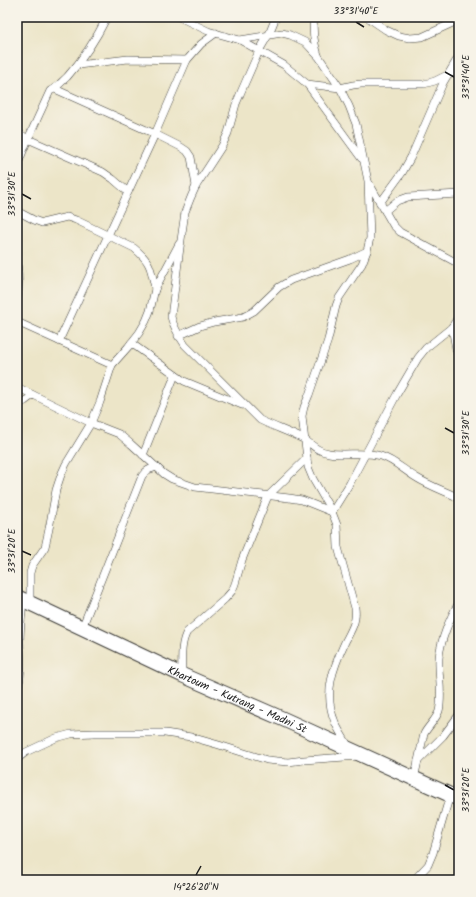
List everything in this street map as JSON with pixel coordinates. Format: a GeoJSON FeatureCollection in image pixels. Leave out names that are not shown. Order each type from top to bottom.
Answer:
{"type":"FeatureCollection","features":[{"type":"Feature","properties":{"kind":"highway","name":"Khartoum - Kutrang - Madni St"},"geometry":{"type":"LineString","coordinates":[[23,600],[182,675],[454,797]]}},
{"type":"Feature","properties":{"kind":"street"},"geometry":{"type":"LineString","coordinates":[[17,166],[50,91],[56,89],[78,65],[94,42],[107,17]]}},
{"type":"Feature","properties":{"kind":"street"},"geometry":{"type":"LineString","coordinates":[[179,17],[208,31],[240,40],[284,65],[307,84],[363,162]]}},
{"type":"Feature","properties":{"kind":"street"},"geometry":{"type":"LineString","coordinates":[[276,17],[269,34],[259,51],[236,104],[228,133],[222,146],[196,186],[186,212],[181,240],[172,317],[174,326],[178,336],[185,345],[260,420],[305,441],[315,449],[327,453],[381,456],[418,478],[459,498]]}},
{"type":"Feature","properties":{"kind":"street"},"geometry":{"type":"LineString","coordinates":[[314,17],[314,40],[319,57]]}},
{"type":"Feature","properties":{"kind":"street"},"geometry":{"type":"LineString","coordinates":[[367,17],[386,30],[399,36],[410,38],[422,37],[459,20]]}},
{"type":"Feature","properties":{"kind":"street"},"geometry":{"type":"LineString","coordinates":[[240,40],[282,33],[297,37],[305,42],[319,57],[340,88],[349,106],[356,124],[368,181],[370,238],[367,251],[362,264],[339,298],[328,340],[302,416],[308,467],[313,479],[332,512],[337,525],[338,547],[355,608],[356,615],[354,623],[335,665],[332,676],[329,702],[334,722],[350,750]]}},
{"type":"Feature","properties":{"kind":"street"},"geometry":{"type":"LineString","coordinates":[[59,341],[155,134],[187,60],[201,44],[216,34]]}},
{"type":"Feature","properties":{"kind":"street"},"geometry":{"type":"LineString","coordinates":[[380,203],[402,174],[411,157],[443,83],[459,56]]}},
{"type":"Feature","properties":{"kind":"street"},"geometry":{"type":"LineString","coordinates":[[78,65],[128,59],[187,60]]}},
{"type":"Feature","properties":{"kind":"street"},"geometry":{"type":"LineString","coordinates":[[307,84],[340,88],[361,84],[424,84],[459,71]]}},
{"type":"Feature","properties":{"kind":"street"},"geometry":{"type":"LineString","coordinates":[[56,89],[181,146],[191,157],[196,186]]}},
{"type":"Feature","properties":{"kind":"street"},"geometry":{"type":"LineString","coordinates":[[17,132],[28,139],[103,172],[128,192]]}},
{"type":"Feature","properties":{"kind":"street"},"geometry":{"type":"LineString","coordinates":[[368,181],[393,225],[400,232],[459,264]]}},
{"type":"Feature","properties":{"kind":"street"},"geometry":{"type":"LineString","coordinates":[[385,211],[397,201],[408,197],[459,194]]}},
{"type":"Feature","properties":{"kind":"street"},"geometry":{"type":"LineString","coordinates":[[17,211],[42,223],[67,217],[134,248],[148,261],[151,268],[155,289]]}},
{"type":"Feature","properties":{"kind":"street"},"geometry":{"type":"LineString","coordinates":[[17,688],[21,675],[20,640],[23,600],[32,566],[44,547],[56,490],[66,464],[91,423],[112,366],[139,333],[150,311],[155,289],[181,240]]}},
{"type":"Feature","properties":{"kind":"street"},"geometry":{"type":"LineString","coordinates":[[178,336],[200,326],[243,317],[254,312],[279,287],[291,280],[350,259],[367,251]]}},
{"type":"Feature","properties":{"kind":"street"},"geometry":{"type":"LineString","coordinates":[[17,263],[17,300]]}},
{"type":"Feature","properties":{"kind":"street"},"geometry":{"type":"LineString","coordinates":[[332,512],[350,483],[397,394],[418,358],[426,348],[452,327],[459,316]]}},
{"type":"Feature","properties":{"kind":"street"},"geometry":{"type":"LineString","coordinates":[[17,322],[112,366]]}},
{"type":"Feature","properties":{"kind":"street"},"geometry":{"type":"LineString","coordinates":[[452,327],[459,358]]}},
{"type":"Feature","properties":{"kind":"street"},"geometry":{"type":"LineString","coordinates":[[131,343],[184,381],[246,406]]}},
{"type":"Feature","properties":{"kind":"street"},"geometry":{"type":"LineString","coordinates":[[143,455],[175,375]]}},
{"type":"Feature","properties":{"kind":"street"},"geometry":{"type":"LineString","coordinates":[[17,388],[91,423],[119,434],[164,474],[172,479],[195,487],[302,500],[332,512]]}},
{"type":"Feature","properties":{"kind":"street"},"geometry":{"type":"LineString","coordinates":[[17,405],[33,395]]}},
{"type":"Feature","properties":{"kind":"street"},"geometry":{"type":"LineString","coordinates":[[182,675],[182,645],[184,637],[187,632],[232,591],[236,584],[242,560],[268,496],[307,458]]}},
{"type":"Feature","properties":{"kind":"street"},"geometry":{"type":"LineString","coordinates":[[82,628],[142,476],[149,469],[157,467]]}},
{"type":"Feature","properties":{"kind":"street"},"geometry":{"type":"LineString","coordinates":[[414,778],[424,734],[438,711],[440,702],[440,648],[459,603]]}},
{"type":"Feature","properties":{"kind":"street"},"geometry":{"type":"LineString","coordinates":[[418,761],[443,736],[459,715]]}},
{"type":"Feature","properties":{"kind":"street"},"geometry":{"type":"LineString","coordinates":[[17,759],[26,752],[56,738],[71,734],[94,733],[172,734],[191,737],[267,760],[288,762],[365,756]]}},
{"type":"Feature","properties":{"kind":"street"},"geometry":{"type":"LineString","coordinates":[[414,880],[428,865],[454,797]]}}]}
